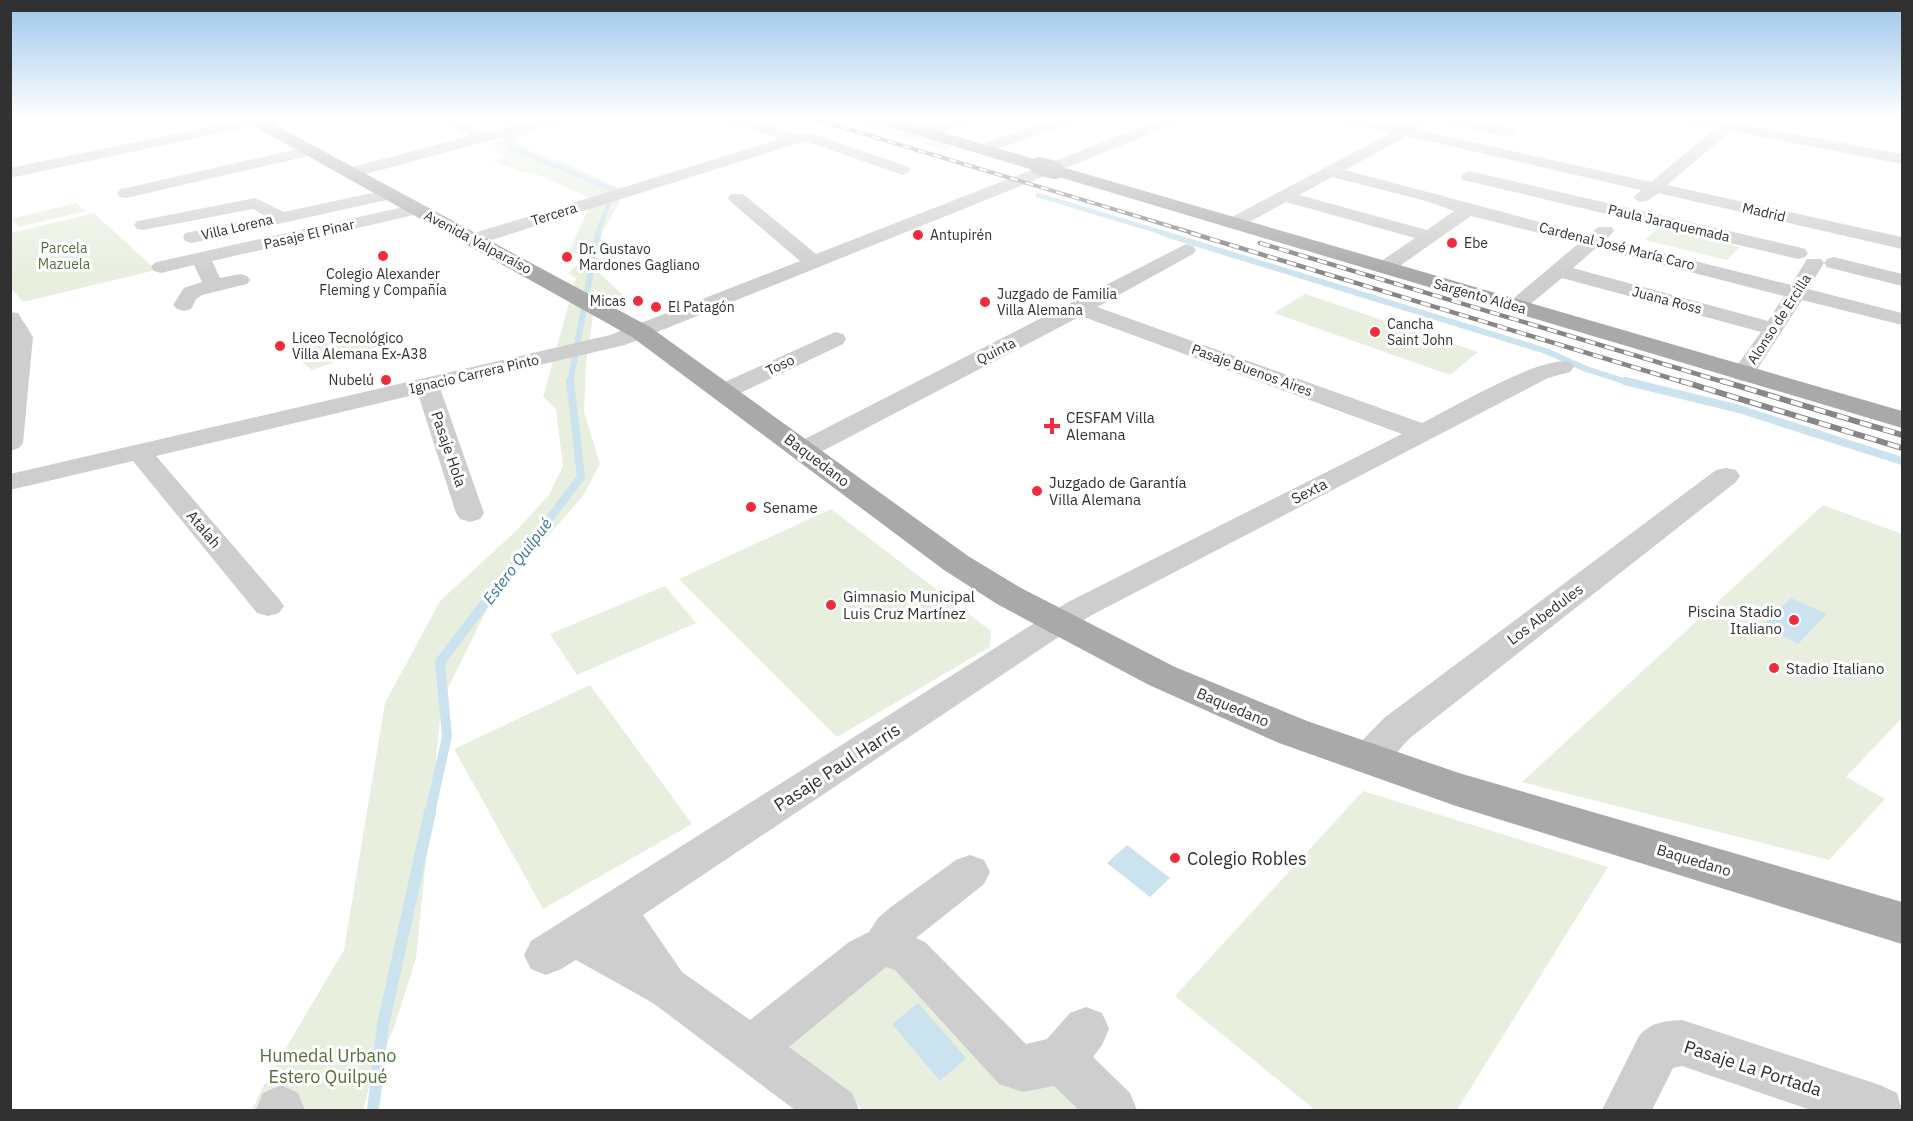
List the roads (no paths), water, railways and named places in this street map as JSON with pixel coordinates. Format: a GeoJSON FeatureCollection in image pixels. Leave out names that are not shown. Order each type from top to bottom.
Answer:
{"type":"FeatureCollection","features":[{"type":"Feature","properties":{"kind":"main road","name":"Avenida Valparaíso"},"geometry":{"type":"LineString","coordinates":[[345,170],[475,239],[641,332]]}},
{"type":"Feature","properties":{"kind":"main road","name":"Sargento Aldea"},"geometry":{"type":"LineString","coordinates":[[1054,170],[1902,420]]}},
{"type":"Feature","properties":{"kind":"main road","name":"Baquedano"},"geometry":{"type":"LineString","coordinates":[[641,332],[725,391],[956,563],[1009,596],[1162,676],[1293,732],[1456,789],[1902,923]]}},
{"type":"Feature","properties":{"kind":"street"},"geometry":{"type":"LineString","coordinates":[[126,193],[226,170]]}},
{"type":"Feature","properties":{"kind":"street"},"geometry":{"type":"LineString","coordinates":[[351,174],[365,170]]}},
{"type":"Feature","properties":{"kind":"street","name":"Tercera"},"geometry":{"type":"LineString","coordinates":[[475,239],[697,170]]}},
{"type":"Feature","properties":{"kind":"street","name":"Ignacio Carrera Pinto"},"geometry":{"type":"LineString","coordinates":[[10,482],[600,345],[641,332],[1044,170]]}},
{"type":"Feature","properties":{"kind":"street"},"geometry":{"type":"LineString","coordinates":[[1234,223],[1335,170]]}},
{"type":"Feature","properties":{"kind":"street"},"geometry":{"type":"LineString","coordinates":[[1432,197],[1480,170]]}},
{"type":"Feature","properties":{"kind":"street","name":"Madrid"},"geometry":{"type":"LineString","coordinates":[[1578,170],[1902,243]]}},
{"type":"Feature","properties":{"kind":"street"},"geometry":{"type":"LineString","coordinates":[[1515,307],[1674,170]]}},
{"type":"Feature","properties":{"kind":"street","name":"Cardenal José María Caro"},"geometry":{"type":"LineString","coordinates":[[1332,172],[1432,197],[1468,210],[1902,319]]}},
{"type":"Feature","properties":{"kind":"street","name":"Paula Jaraquemada"},"geometry":{"type":"LineString","coordinates":[[1469,176],[1902,280]]}},
{"type":"Feature","properties":{"kind":"street","name":"Villa Lorena"},"geometry":{"type":"LineString","coordinates":[[192,237],[390,194]]}},
{"type":"Feature","properties":{"kind":"street"},"geometry":{"type":"LineString","coordinates":[[1286,197],[1428,236]]}},
{"type":"Feature","properties":{"kind":"street"},"geometry":{"type":"LineString","coordinates":[[737,198],[813,262]]}},
{"type":"Feature","properties":{"kind":"street","name":"Villa Lorena"},"geometry":{"type":"LineString","coordinates":[[142,225],[255,203],[281,217]]}},
{"type":"Feature","properties":{"kind":"street","name":"Pasaje El Pinar"},"geometry":{"type":"LineString","coordinates":[[161,267],[417,209]]}},
{"type":"Feature","properties":{"kind":"street"},"geometry":{"type":"LineString","coordinates":[[1384,268],[1468,210]]}},
{"type":"Feature","properties":{"kind":"street","name":"Ignacio Carrera Pinto"},"geometry":{"type":"LineString","coordinates":[[922,219],[933,223],[962,211]]}},
{"type":"Feature","properties":{"kind":"street","name":"Alonso de Ercilla"},"geometry":{"type":"LineString","coordinates":[[1743,374],[1774,330],[1817,258],[1841,229]]}},
{"type":"Feature","properties":{"kind":"street","name":"Quinta"},"geometry":{"type":"LineString","coordinates":[[804,450],[1080,308],[1186,250]]}},
{"type":"Feature","properties":{"kind":"street"},"geometry":{"type":"LineString","coordinates":[[201,259],[214,285]]}},
{"type":"Feature","properties":{"kind":"street","name":"Juana Ross"},"geometry":{"type":"LineString","coordinates":[[1559,271],[1774,330]]}},
{"type":"Feature","properties":{"kind":"street"},"geometry":{"type":"LineString","coordinates":[[184,304],[188,293],[240,280]]}},
{"type":"Feature","properties":{"kind":"street","name":"Pasaje Buenos Aires"},"geometry":{"type":"LineString","coordinates":[[1080,308],[1424,433]]}},
{"type":"Feature","properties":{"kind":"street"},"geometry":{"type":"LineString","coordinates":[[10,318],[22,338],[11,434]]}},
{"type":"Feature","properties":{"kind":"street","name":"Toso"},"geometry":{"type":"LineString","coordinates":[[725,391],[835,339]]}},
{"type":"Feature","properties":{"kind":"street","name":"Sexta"},"geometry":{"type":"LineString","coordinates":[[1059,623],[1078,609],[1540,374],[1562,367]]}},
{"type":"Feature","properties":{"kind":"street","name":"Pasaje Hola"},"geometry":{"type":"LineString","coordinates":[[427,385],[471,513]]}},
{"type":"Feature","properties":{"kind":"street","name":"Atalah"},"geometry":{"type":"LineString","coordinates":[[139,452],[268,606]]}},
{"type":"Feature","properties":{"kind":"street","name":"Los Abedules"},"geometry":{"type":"LineString","coordinates":[[1369,757],[1397,728],[1726,476]]}},
{"type":"Feature","properties":{"kind":"street","name":"Pasaje Paul Harris"},"geometry":{"type":"LineString","coordinates":[[835,1110],[669,988],[560,946],[1059,623]]}},
{"type":"Feature","properties":{"kind":"street"},"geometry":{"type":"LineString","coordinates":[[752,1048],[864,956],[884,946],[893,932],[906,920],[970,872]]}},
{"type":"Feature","properties":{"kind":"street","name":"Pasaje Paul Harris"},"geometry":{"type":"LineString","coordinates":[[616,911],[669,988]]}},
{"type":"Feature","properties":{"kind":"street"},"geometry":{"type":"LineString","coordinates":[[884,946],[910,956],[1016,1066],[1035,1068],[1073,1045],[1070,1067],[1113,1110]]}},
{"type":"Feature","properties":{"kind":"street","name":"Pasaje La Portada"},"geometry":{"type":"LineString","coordinates":[[1626,1110],[1656,1052],[1664,1044],[1682,1043],[1880,1110]]}},
{"type":"Feature","properties":{"kind":"water","name":"Piscina Stadio Italiano"},"geometry":{"type":"Polygon","coordinates":[[[1791,598],[1827,614],[1798,644],[1762,626],[1791,598]]]}},
{"type":"Feature","properties":{"kind":"water"},"geometry":{"type":"Polygon","coordinates":[[[1127,845],[1170,878],[1150,897],[1107,863],[1127,845]]]}},
{"type":"Feature","properties":{"kind":"water"},"geometry":{"type":"Polygon","coordinates":[[[918,1003],[966,1058],[940,1081],[892,1024],[918,1003]]]}},
{"type":"Feature","properties":{"kind":"waterway","name":"Estero Quilpué"},"geometry":{"type":"LineString","coordinates":[[566,170],[614,190],[597,234]]}},
{"type":"Feature","properties":{"kind":"waterway"},"geometry":{"type":"LineString","coordinates":[[1038,195],[1167,234]]}},
{"type":"Feature","properties":{"kind":"waterway","name":"Estero Quilpué"},"geometry":{"type":"LineString","coordinates":[[570,382],[598,233]]}},
{"type":"Feature","properties":{"kind":"waterway"},"geometry":{"type":"LineString","coordinates":[[1162,233],[1546,351],[1586,369],[1630,383]]}},
{"type":"Feature","properties":{"kind":"waterway"},"geometry":{"type":"LineString","coordinates":[[1625,381],[1739,409],[1902,461]]}},
{"type":"Feature","properties":{"kind":"waterway","name":"Estero Quilpué"},"geometry":{"type":"LineString","coordinates":[[509,572],[581,477],[570,382]]}},
{"type":"Feature","properties":{"kind":"waterway","name":"Estero Quilpué"},"geometry":{"type":"LineString","coordinates":[[430,813],[447,736],[440,662],[510,570]]}},
{"type":"Feature","properties":{"kind":"waterway","name":"Estero Quilpué"},"geometry":{"type":"LineString","coordinates":[[373,1110],[383,1025],[430,812]]}},
{"type":"Feature","properties":{"kind":"railway"},"geometry":{"type":"LineString","coordinates":[[985,170],[1196,234]]}},
{"type":"Feature","properties":{"kind":"railway"},"geometry":{"type":"LineString","coordinates":[[1191,233],[1686,383]]}},
{"type":"Feature","properties":{"kind":"railway"},"geometry":{"type":"LineString","coordinates":[[1260,243],[1727,383]]}},
{"type":"Feature","properties":{"kind":"railway"},"geometry":{"type":"LineString","coordinates":[[1681,381],[1902,448]]}},
{"type":"Feature","properties":{"kind":"railway"},"geometry":{"type":"LineString","coordinates":[[1722,381],[1902,435]]}},
{"type":"Feature","properties":{"kind":"place","name":"Antupirén"},"geometry":{"type":"Point","coordinates":[918,235]}},
{"type":"Feature","properties":{"kind":"place","name":"Ebe"},"geometry":{"type":"Point","coordinates":[1452,243]}},
{"type":"Feature","properties":{"kind":"place","name":"Colegio Alexander Fleming y Compañía"},"geometry":{"type":"Point","coordinates":[383,256]}},
{"type":"Feature","properties":{"kind":"place","name":"Dr. Gustavo Mardones Gagliano"},"geometry":{"type":"Point","coordinates":[567,257]}},
{"type":"Feature","properties":{"kind":"place","name":"Micas"},"geometry":{"type":"Point","coordinates":[638,301]}},
{"type":"Feature","properties":{"kind":"place","name":"Juzgado de Familia Villa Alemana"},"geometry":{"type":"Point","coordinates":[985,302]}},
{"type":"Feature","properties":{"kind":"place","name":"El Patagón"},"geometry":{"type":"Point","coordinates":[656,307]}},
{"type":"Feature","properties":{"kind":"place","name":"Cancha Saint John"},"geometry":{"type":"Point","coordinates":[1375,332]}},
{"type":"Feature","properties":{"kind":"place","name":"Liceo Tecnológico Villa Alemana Ex-A38"},"geometry":{"type":"Point","coordinates":[280,346]}},
{"type":"Feature","properties":{"kind":"place","name":"Nubelú"},"geometry":{"type":"Point","coordinates":[386,380]}},
{"type":"Feature","properties":{"kind":"place","name":"CESFAM Villa Alemana"},"geometry":{"type":"Point","coordinates":[1052,426]}},
{"type":"Feature","properties":{"kind":"place","name":"Juzgado de Garantía Villa Alemana"},"geometry":{"type":"Point","coordinates":[1037,491]}},
{"type":"Feature","properties":{"kind":"place","name":"Sename"},"geometry":{"type":"Point","coordinates":[751,507]}},
{"type":"Feature","properties":{"kind":"place","name":"Gimnasio Municipal Luis Cruz Martínez"},"geometry":{"type":"Point","coordinates":[831,605]}},
{"type":"Feature","properties":{"kind":"place","name":"Piscina Stadio Italiano"},"geometry":{"type":"Point","coordinates":[1794,620]}},
{"type":"Feature","properties":{"kind":"place","name":"Stadio Italiano"},"geometry":{"type":"Point","coordinates":[1774,668]}},
{"type":"Feature","properties":{"kind":"place","name":"Colegio Robles"},"geometry":{"type":"Point","coordinates":[1175,858]}},
{"type":"Feature","properties":{"kind":"park label","name":"Parcela Mazuela"},"geometry":{"type":"Point","coordinates":[64,256]}},
{"type":"Feature","properties":{"kind":"park label","name":"Humedal Urbano Estero Quilpué"},"geometry":{"type":"Point","coordinates":[328,1065]}}]}
